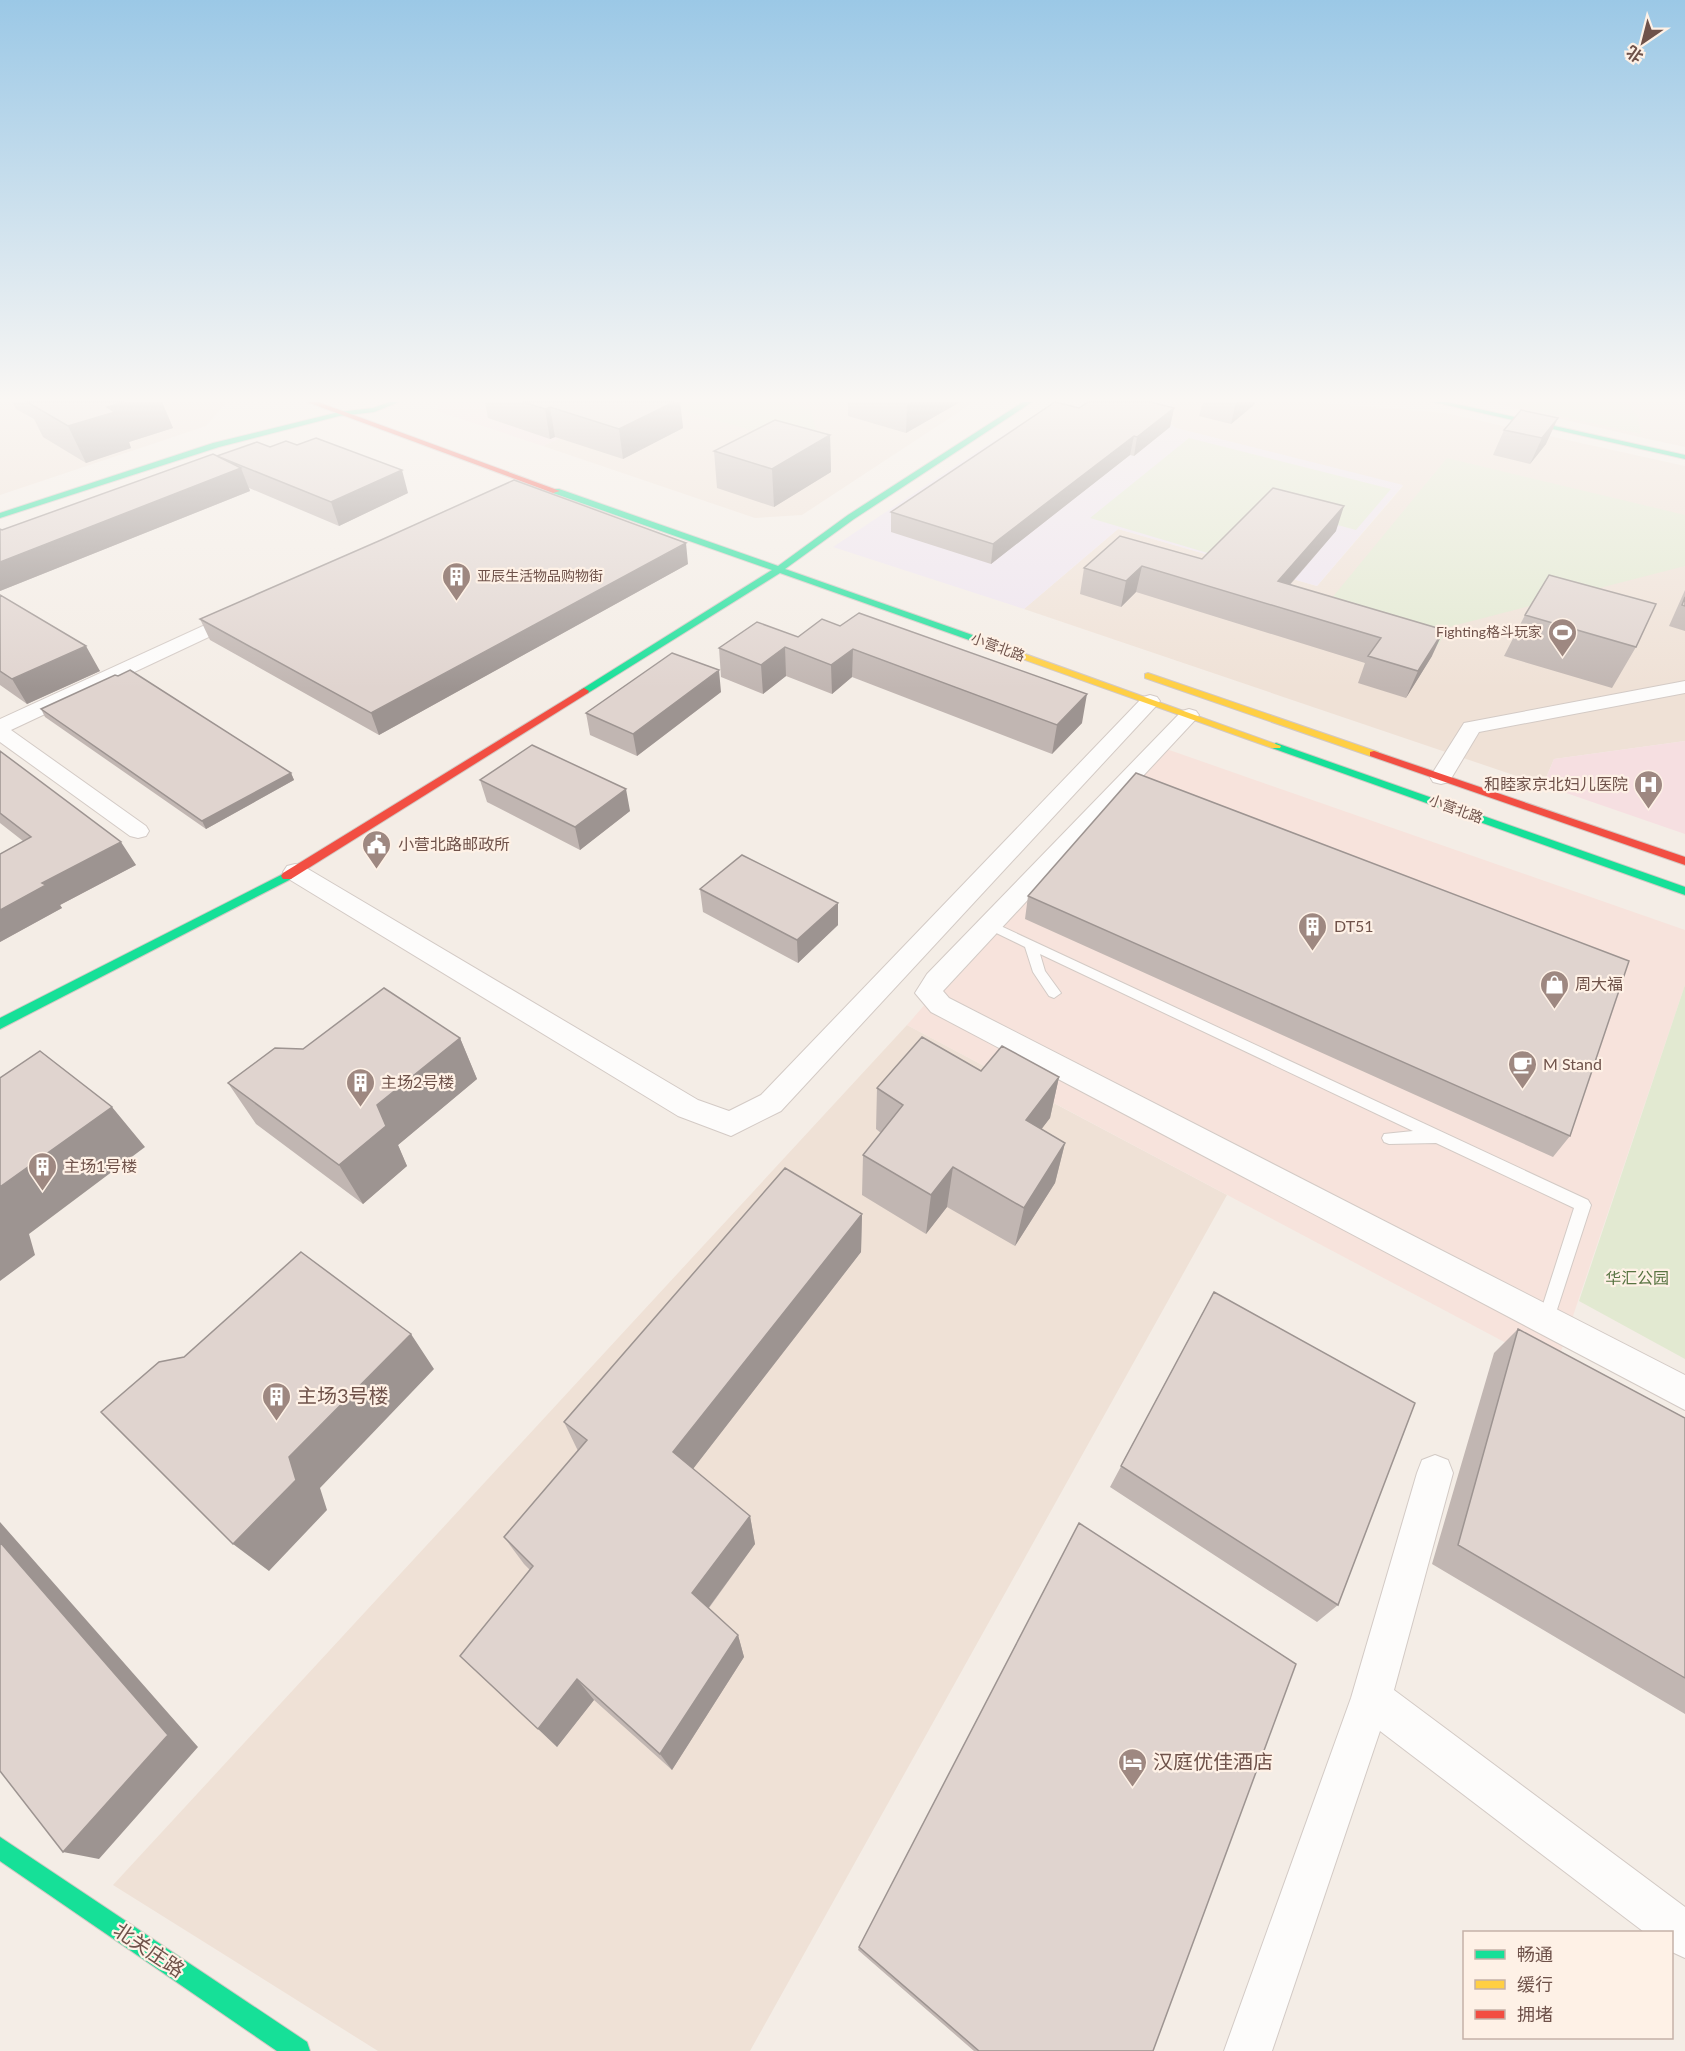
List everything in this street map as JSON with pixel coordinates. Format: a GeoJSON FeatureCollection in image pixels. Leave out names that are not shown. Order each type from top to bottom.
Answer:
{"type":"FeatureCollection","features":[{"type":"Feature","properties":{"kind":"street"},"geometry":{"type":"LineString","coordinates":[[0,516],[56,498]]}},
{"type":"Feature","properties":{"kind":"street","name":"小营北路"},"geometry":{"type":"LineString","coordinates":[[578,498],[1685,891]]}},
{"type":"Feature","properties":{"kind":"street"},"geometry":{"type":"LineString","coordinates":[[0,1024],[295,872],[780,569],[881,498]]}},
{"type":"Feature","properties":{"kind":"street"},"geometry":{"type":"LineString","coordinates":[[0,726],[259,606]]}},
{"type":"Feature","properties":{"kind":"street","name":"小营北路"},"geometry":{"type":"LineString","coordinates":[[1138,672],[1685,861]]}},
{"type":"Feature","properties":{"kind":"street"},"geometry":{"type":"LineString","coordinates":[[1441,777],[1472,727],[1685,687]]}},
{"type":"Feature","properties":{"kind":"street"},"geometry":{"type":"LineString","coordinates":[[295,872],[688,1108],[731,1124],[771,1103],[1150,700]]}},
{"type":"Feature","properties":{"kind":"street"},"geometry":{"type":"LineString","coordinates":[[1189,715],[936,981],[928,993],[940,1005],[1685,1393]]}},
{"type":"Feature","properties":{"kind":"street"},"geometry":{"type":"LineString","coordinates":[[0,732],[138,831]]}},
{"type":"Feature","properties":{"kind":"street"},"geometry":{"type":"LineString","coordinates":[[1248,2051],[1371,1698],[1435,1473]]}},
{"type":"Feature","properties":{"kind":"street"},"geometry":{"type":"LineString","coordinates":[[1371,1698],[1685,1935]]}},
{"type":"Feature","properties":{"kind":"street","name":"北关庄路"},"geometry":{"type":"LineString","coordinates":[[0,1848],[298,2051]]}},
{"type":"Feature","properties":{"kind":"lane"},"geometry":{"type":"LineString","coordinates":[[990,925],[1582,1205],[1546,1320]]}},
{"type":"Feature","properties":{"kind":"lane"},"geometry":{"type":"LineString","coordinates":[[1030,943],[1039,972],[1054,993]]}},
{"type":"Feature","properties":{"kind":"lane"},"geometry":{"type":"LineString","coordinates":[[1389,1138],[1440,1137]]}},
{"type":"Feature","properties":{"kind":"shaded area"},"geometry":{"type":"Polygon","coordinates":[[[695,498],[828,498],[802,515],[755,518],[695,498]]]}},
{"type":"Feature","properties":{"kind":"shaded area"},"geometry":{"type":"Polygon","coordinates":[[[907,498],[1392,498],[1317,586],[1118,529],[1024,609],[833,547],[907,498]]]}},
{"type":"Feature","properties":{"kind":"shaded area"},"geometry":{"type":"Polygon","coordinates":[[[1393,498],[1685,498],[1685,741],[1554,759],[1543,785],[1024,609],[1118,529],[1317,586],[1393,498]]]}},
{"type":"Feature","properties":{"kind":"shaded area","name":"和睦家京北妇儿医院"},"geometry":{"type":"Polygon","coordinates":[[[1685,741],[1685,834],[1543,785],[1554,759],[1685,741]]]}},
{"type":"Feature","properties":{"kind":"shaded area","name":"DT51"},"geometry":{"type":"Polygon","coordinates":[[[1152,744],[1685,930],[1685,985],[1555,1369],[907,1025],[1152,744]]]}},
{"type":"Feature","properties":{"kind":"shaded area"},"geometry":{"type":"Polygon","coordinates":[[[907,1025],[1227,1195],[750,2051],[378,2051],[113,1885],[907,1025]]]}},
{"type":"Feature","properties":{"kind":"green space"},"geometry":{"type":"Polygon","coordinates":[[[1115,498],[1384,498],[1356,530],[1271,507],[1221,557],[1090,518],[1115,498]]]}},
{"type":"Feature","properties":{"kind":"green space"},"geometry":{"type":"Polygon","coordinates":[[[1414,498],[1613,498],[1685,515],[1685,566],[1449,627],[1438,645],[1322,610],[1414,498]]]}},
{"type":"Feature","properties":{"kind":"green space","name":"华汇公园"},"geometry":{"type":"Polygon","coordinates":[[[1685,985],[1685,1359],[1579,1301],[1685,985]]]}},
{"type":"Feature","properties":{"kind":"building"},"geometry":{"type":"Polygon","coordinates":[[[92,498],[165,498],[0,562],[0,529],[92,498]]]}},
{"type":"Feature","properties":{"kind":"building"},"geometry":{"type":"Polygon","coordinates":[[[320,498],[341,498],[331,502],[320,498]]]}},
{"type":"Feature","properties":{"kind":"building","name":"亚辰生活物品购物街"},"geometry":{"type":"Polygon","coordinates":[[[475,498],[562,498],[686,543],[371,713],[200,619],[475,498]]]}},
{"type":"Feature","properties":{"kind":"building"},"geometry":{"type":"Polygon","coordinates":[[[912,498],[1053,498],[993,544],[891,512],[912,498]]]}},
{"type":"Feature","properties":{"kind":"building"},"geometry":{"type":"Polygon","coordinates":[[[1263,498],[1311,498],[1344,506],[1278,581],[1444,630],[1418,671],[1368,656],[1381,638],[1142,566],[1126,581],[1084,568],[1120,536],[1202,559],[1263,498]]]}},
{"type":"Feature","properties":{"kind":"building"},"geometry":{"type":"Polygon","coordinates":[[[1549,575],[1656,604],[1636,647],[1525,615],[1549,575]]]}},
{"type":"Feature","properties":{"kind":"building"},"geometry":{"type":"Polygon","coordinates":[[[0,595],[86,646],[12,679],[0,671],[0,595]]]}},
{"type":"Feature","properties":{"kind":"building"},"geometry":{"type":"Polygon","coordinates":[[[859,613],[1087,694],[1057,725],[853,649],[831,665],[785,647],[761,665],[719,648],[757,622],[798,637],[822,619],[840,626],[859,613]]]}},
{"type":"Feature","properties":{"kind":"building"},"geometry":{"type":"Polygon","coordinates":[[[672,653],[719,670],[633,734],[586,713],[672,653]]]}},
{"type":"Feature","properties":{"kind":"building"},"geometry":{"type":"Polygon","coordinates":[[[130,670],[291,773],[202,821],[41,709],[130,670]]]}},
{"type":"Feature","properties":{"kind":"building"},"geometry":{"type":"Polygon","coordinates":[[[532,745],[626,789],[575,827],[480,780],[532,745]]]}},
{"type":"Feature","properties":{"kind":"building"},"geometry":{"type":"Polygon","coordinates":[[[0,751],[121,842],[42,883],[46,885],[0,910],[0,854],[31,837],[0,813],[0,751]]]}},
{"type":"Feature","properties":{"kind":"building","name":"DT51"},"geometry":{"type":"Polygon","coordinates":[[[1136,773],[1629,961],[1570,1136],[1028,896],[1136,773]]]}},
{"type":"Feature","properties":{"kind":"building"},"geometry":{"type":"Polygon","coordinates":[[[742,855],[838,903],[797,940],[700,889],[742,855]]]}},
{"type":"Feature","properties":{"kind":"building"},"geometry":{"type":"Polygon","coordinates":[[[384,988],[460,1038],[377,1105],[386,1126],[339,1165],[228,1083],[275,1048],[303,1049],[384,988]]]}},
{"type":"Feature","properties":{"kind":"building"},"geometry":{"type":"Polygon","coordinates":[[[922,1037],[981,1071],[1002,1046],[1059,1077],[1026,1120],[1065,1143],[1024,1208],[953,1167],[931,1195],[863,1155],[903,1105],[877,1088],[922,1037]]]}},
{"type":"Feature","properties":{"kind":"building"},"geometry":{"type":"Polygon","coordinates":[[[40,1051],[112,1107],[0,1187],[0,1078],[40,1051]]]}},
{"type":"Feature","properties":{"kind":"building"},"geometry":{"type":"Polygon","coordinates":[[[785,1168],[862,1214],[673,1452],[750,1516],[692,1593],[738,1635],[660,1754],[577,1679],[538,1729],[460,1656],[533,1566],[504,1537],[587,1440],[564,1422],[785,1168]]]}},
{"type":"Feature","properties":{"kind":"building","name":"主场3号楼"},"geometry":{"type":"Polygon","coordinates":[[[301,1252],[411,1334],[289,1457],[296,1480],[233,1544],[101,1412],[159,1362],[184,1357],[301,1252]]]}},
{"type":"Feature","properties":{"kind":"building"},"geometry":{"type":"Polygon","coordinates":[[[1214,1292],[1415,1403],[1338,1605],[1121,1466],[1214,1292]]]}},
{"type":"Feature","properties":{"kind":"building"},"geometry":{"type":"Polygon","coordinates":[[[1518,1329],[1685,1418],[1685,1678],[1458,1545],[1518,1329]]]}},
{"type":"Feature","properties":{"kind":"building"},"geometry":{"type":"Polygon","coordinates":[[[1079,1523],[1296,1664],[1153,2051],[979,2051],[859,1947],[1079,1523]]]}},
{"type":"Feature","properties":{"kind":"building"},"geometry":{"type":"Polygon","coordinates":[[[0,1542],[168,1735],[63,1852],[0,1771],[0,1542]]]}},
{"type":"Feature","properties":{"kind":"traffic: fast"},"geometry":{"type":"LineString","coordinates":[[0,516],[56,498]]}},
{"type":"Feature","properties":{"kind":"traffic: fast"},"geometry":{"type":"LineString","coordinates":[[575,498],[975,639]]}},
{"type":"Feature","properties":{"kind":"traffic: fast"},"geometry":{"type":"LineString","coordinates":[[584,691],[780,569],[881,498]]}},
{"type":"Feature","properties":{"kind":"traffic: fast"},"geometry":{"type":"LineString","coordinates":[[1276,746],[1685,891]]}},
{"type":"Feature","properties":{"kind":"traffic: fast"},"geometry":{"type":"LineString","coordinates":[[0,1024],[287,876]]}},
{"type":"Feature","properties":{"kind":"traffic: fast"},"geometry":{"type":"LineString","coordinates":[[0,1848],[298,2051]]}},
{"type":"Feature","properties":{"kind":"traffic: slow"},"geometry":{"type":"LineString","coordinates":[[975,639],[1276,746]]}},
{"type":"Feature","properties":{"kind":"traffic: slow"},"geometry":{"type":"LineString","coordinates":[[1148,676],[1374,754]]}},
{"type":"Feature","properties":{"kind":"traffic: jam"},"geometry":{"type":"LineString","coordinates":[[287,876],[584,691]]}},
{"type":"Feature","properties":{"kind":"traffic: jam"},"geometry":{"type":"LineString","coordinates":[[1374,754],[1685,861]]}},
{"type":"Feature","properties":{"kind":"place","name":"亚辰生活物品购物街"},"geometry":{"type":"Point","coordinates":[456,602]}},
{"type":"Feature","properties":{"kind":"place","name":"Fighting格斗玩家"},"geometry":{"type":"Point","coordinates":[1563,658]}},
{"type":"Feature","properties":{"kind":"place","name":"和睦家京北妇儿医院"},"geometry":{"type":"Point","coordinates":[1649,810]}},
{"type":"Feature","properties":{"kind":"place","name":"小营北路邮政所"},"geometry":{"type":"Point","coordinates":[377,870]}},
{"type":"Feature","properties":{"kind":"place","name":"DT51"},"geometry":{"type":"Point","coordinates":[1313,952]}},
{"type":"Feature","properties":{"kind":"place","name":"周大福"},"geometry":{"type":"Point","coordinates":[1554,1010]}},
{"type":"Feature","properties":{"kind":"place","name":"M Stand"},"geometry":{"type":"Point","coordinates":[1522,1090]}},
{"type":"Feature","properties":{"kind":"place","name":"主场2号楼"},"geometry":{"type":"Point","coordinates":[360,1108]}},
{"type":"Feature","properties":{"kind":"place","name":"主场1号楼"},"geometry":{"type":"Point","coordinates":[43,1192]}},
{"type":"Feature","properties":{"kind":"place","name":"主场3号楼"},"geometry":{"type":"Point","coordinates":[276,1422]}},
{"type":"Feature","properties":{"kind":"place","name":"汉庭优佳酒店"},"geometry":{"type":"Point","coordinates":[1132,1788]}}]}
